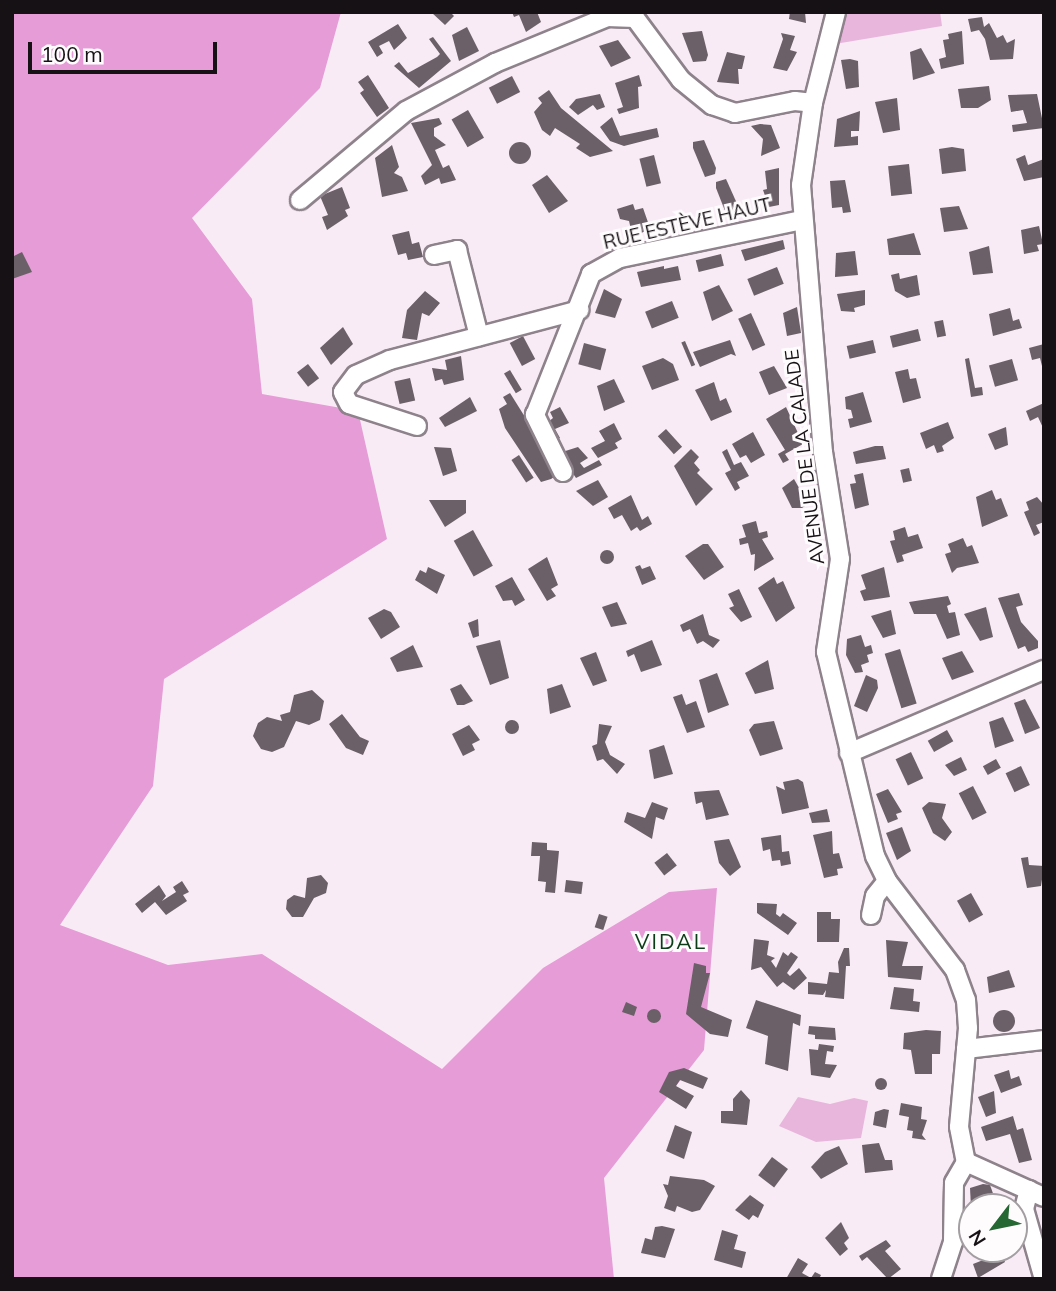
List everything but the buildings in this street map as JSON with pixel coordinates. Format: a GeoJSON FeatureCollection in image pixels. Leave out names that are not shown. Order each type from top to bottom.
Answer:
{"type":"FeatureCollection","features":[{"type":"Feature","properties":{"kind":"street","name":"AVENUE DE LA CALADE"},"geometry":{"type":"LineString","coordinates":[[836,12],[813,103],[801,185],[823,452],[840,559],[826,652],[872,845],[887,881],[958,978],[968,1014],[959,1127],[966,1162]]}},
{"type":"Feature","properties":{"kind":"street"},"geometry":{"type":"LineString","coordinates":[[300,200],[406,111],[495,63],[607,17],[635,18],[681,80],[712,105],[735,113],[795,101],[813,103]]}},
{"type":"Feature","properties":{"kind":"street","name":"RUE ESTÈVE HAUT"},"geometry":{"type":"LineString","coordinates":[[563,472],[534,415],[579,310],[591,274],[606,263],[802,220]]}},
{"type":"Feature","properties":{"kind":"street"},"geometry":{"type":"LineString","coordinates":[[434,255],[457,250],[479,336]]}},
{"type":"Feature","properties":{"kind":"street"},"geometry":{"type":"LineString","coordinates":[[417,426],[349,404],[343,392],[370,368],[579,310]]}},
{"type":"Feature","properties":{"kind":"street"},"geometry":{"type":"LineString","coordinates":[[849,754],[1044,670]]}},
{"type":"Feature","properties":{"kind":"street"},"geometry":{"type":"LineString","coordinates":[[871,915],[875,896],[887,881]]}},
{"type":"Feature","properties":{"kind":"street"},"geometry":{"type":"LineString","coordinates":[[966,1049],[1044,1040]]}},
{"type":"Feature","properties":{"kind":"street"},"geometry":{"type":"LineString","coordinates":[[941,1279],[953,1242],[954,1183],[966,1162],[1036,1194],[1024,1209],[1044,1279]]}},
{"type":"Feature","properties":{"kind":"shaded area"},"geometry":{"type":"Polygon","coordinates":[[[12,12],[341,12],[320,88],[192,218],[252,299],[262,394],[358,411],[387,539],[164,679],[153,786],[60,925],[168,965],[262,954],[442,1069],[543,968],[669,892],[717,888],[704,1050],[604,1178],[614,1279],[12,1279],[12,12]]]}},
{"type":"Feature","properties":{"kind":"shaded area"},"geometry":{"type":"Polygon","coordinates":[[[842,12],[940,12],[942,26],[835,44],[842,12]]]}},
{"type":"Feature","properties":{"kind":"shaded area"},"geometry":{"type":"Polygon","coordinates":[[[798,1097],[830,1104],[854,1098],[868,1101],[861,1138],[816,1142],[779,1126],[798,1097]]]}},
{"type":"Feature","properties":{"kind":"district","name":"VIDAL"},"geometry":{"type":"Point","coordinates":[671,941]}}]}
